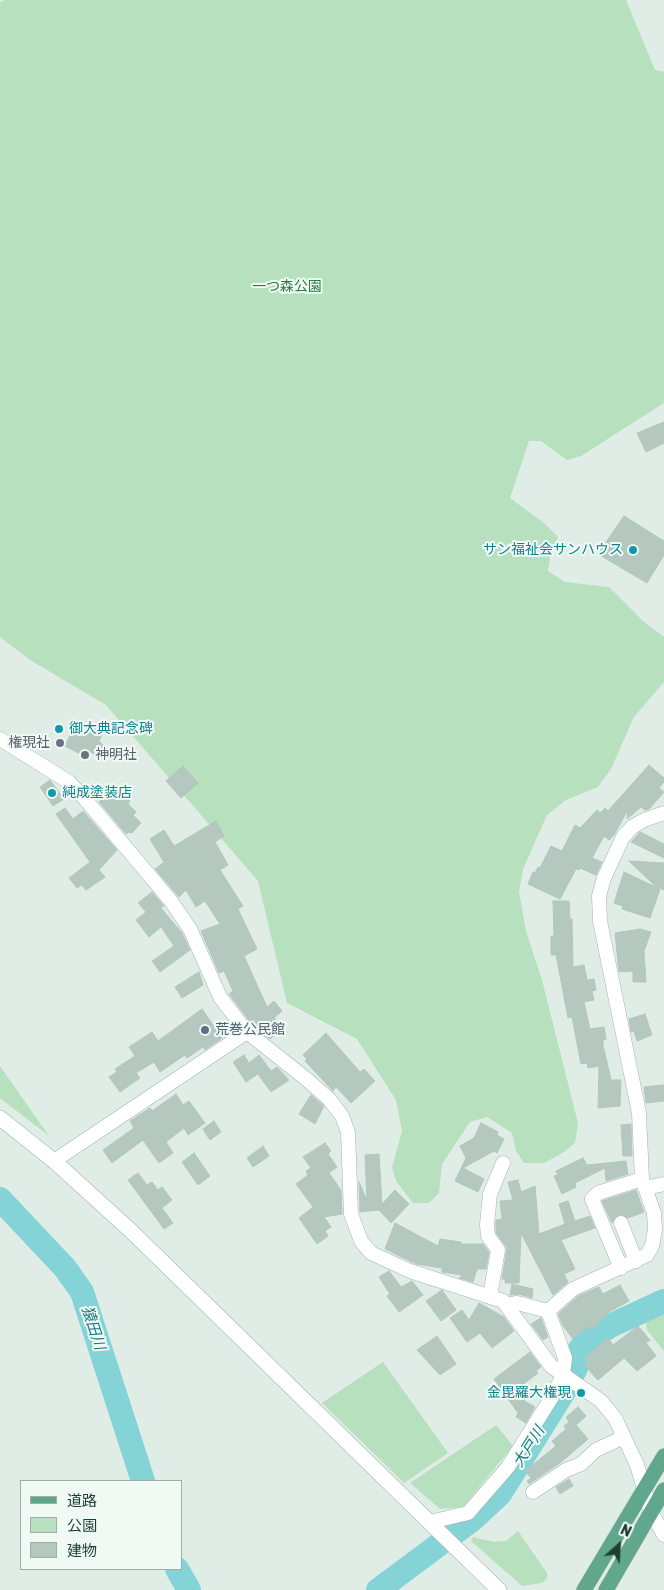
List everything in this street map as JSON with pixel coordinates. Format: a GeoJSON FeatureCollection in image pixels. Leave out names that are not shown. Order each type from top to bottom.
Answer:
{"type":"FeatureCollection","features":[{"type":"Feature","properties":{"kind":"main road"},"geometry":{"type":"LineString","coordinates":[[584,1590],[664,1456]]}},
{"type":"Feature","properties":{"kind":"main road"},"geometry":{"type":"LineString","coordinates":[[606,1590],[664,1490]]}},
{"type":"Feature","properties":{"kind":"street"},"geometry":{"type":"LineString","coordinates":[[0,739],[69,782],[85,799],[171,900],[190,929],[220,997],[248,1032],[329,1099],[342,1116],[348,1132],[351,1214],[361,1241],[371,1253],[410,1271],[503,1301],[551,1366],[580,1384],[601,1401],[615,1418],[645,1487],[651,1512],[664,1535]]}},
{"type":"Feature","properties":{"kind":"street"},"geometry":{"type":"LineString","coordinates":[[548,1311],[572,1289],[636,1260],[647,1254],[652,1246],[655,1229],[652,1207],[643,1184],[639,1114],[600,921],[599,896],[604,878],[623,837],[632,827],[644,820],[664,813]]}},
{"type":"Feature","properties":{"kind":"street"},"geometry":{"type":"LineString","coordinates":[[54,1161],[248,1032]]}},
{"type":"Feature","properties":{"kind":"street"},"geometry":{"type":"LineString","coordinates":[[0,1118],[54,1161],[130,1231],[499,1590]]}},
{"type":"Feature","properties":{"kind":"street"},"geometry":{"type":"LineString","coordinates":[[490,1296],[498,1250],[488,1236],[486,1225],[490,1194],[503,1163]]}},
{"type":"Feature","properties":{"kind":"street"},"geometry":{"type":"LineString","coordinates":[[621,1268],[592,1199],[598,1193],[643,1184],[664,1184]]}},
{"type":"Feature","properties":{"kind":"street"},"geometry":{"type":"LineString","coordinates":[[621,1223],[636,1260]]}},
{"type":"Feature","properties":{"kind":"street"},"geometry":{"type":"LineString","coordinates":[[506,1305],[517,1303],[548,1311]]}},
{"type":"Feature","properties":{"kind":"street"},"geometry":{"type":"LineString","coordinates":[[434,1526],[468,1513],[508,1467],[555,1392],[563,1374],[565,1358],[548,1311]]}},
{"type":"Feature","properties":{"kind":"street"},"geometry":{"type":"LineString","coordinates":[[533,1492],[566,1470],[581,1464],[596,1450],[624,1437]]}},
{"type":"Feature","properties":{"kind":"green space","name":"一つ森公園"},"geometry":{"type":"Polygon","coordinates":[[[5,0],[626,0],[655,70],[664,72],[664,403],[581,456],[567,460],[541,441],[529,441],[510,498],[544,523],[558,537],[551,552],[548,571],[565,582],[609,587],[643,621],[664,637],[664,682],[634,717],[611,769],[598,787],[566,800],[547,815],[523,869],[519,892],[526,931],[542,980],[578,1123],[575,1143],[564,1152],[544,1163],[524,1163],[516,1151],[512,1133],[487,1117],[470,1122],[442,1164],[439,1193],[429,1203],[413,1203],[396,1181],[392,1167],[402,1131],[396,1100],[357,1039],[287,1003],[258,881],[106,705],[30,660],[0,637],[0,2],[5,0]]]}},
{"type":"Feature","properties":{"kind":"green space"},"geometry":{"type":"Polygon","coordinates":[[[0,1066],[49,1136],[0,1098],[0,1066]]]}},
{"type":"Feature","properties":{"kind":"green space"},"geometry":{"type":"Polygon","coordinates":[[[664,1310],[664,1351],[647,1330],[646,1323],[664,1310]]]}},
{"type":"Feature","properties":{"kind":"green space"},"geometry":{"type":"Polygon","coordinates":[[[383,1362],[448,1453],[404,1483],[322,1403],[383,1362]]]}},
{"type":"Feature","properties":{"kind":"green space"},"geometry":{"type":"Polygon","coordinates":[[[496,1425],[513,1446],[463,1507],[440,1509],[410,1483],[496,1425]]]}},
{"type":"Feature","properties":{"kind":"green space"},"geometry":{"type":"Polygon","coordinates":[[[518,1531],[547,1573],[547,1579],[542,1583],[522,1586],[471,1541],[473,1537],[494,1542],[506,1541],[518,1531]]]}},
{"type":"Feature","properties":{"kind":"building"},"geometry":{"type":"Polygon","coordinates":[[[664,422],[664,443],[646,452],[637,433],[664,422]]]}},
{"type":"Feature","properties":{"kind":"building","name":"サン福祉会サンハウス"},"geometry":{"type":"Polygon","coordinates":[[[624,516],[664,541],[664,555],[647,583],[598,554],[624,516]]]}},
{"type":"Feature","properties":{"kind":"building"},"geometry":{"type":"Polygon","coordinates":[[[91,726],[103,732],[99,741],[108,750],[100,759],[91,752],[88,758],[65,746],[72,731],[83,737],[91,726]]]}},
{"type":"Feature","properties":{"kind":"building"},"geometry":{"type":"Polygon","coordinates":[[[649,765],[664,778],[664,782],[659,788],[664,792],[649,809],[645,810],[641,807],[627,819],[628,810],[614,835],[609,840],[604,836],[592,858],[602,862],[596,875],[580,868],[579,870],[576,869],[560,899],[528,884],[533,872],[535,873],[538,867],[540,868],[551,846],[562,851],[575,825],[580,828],[597,810],[600,813],[605,808],[608,811],[649,765]]]}},
{"type":"Feature","properties":{"kind":"building"},"geometry":{"type":"Polygon","coordinates":[[[183,766],[198,783],[181,798],[166,781],[183,766]]]}},
{"type":"Feature","properties":{"kind":"building","name":"純成塗装店"},"geometry":{"type":"Polygon","coordinates":[[[50,780],[64,799],[53,806],[40,787],[50,780]]]}},
{"type":"Feature","properties":{"kind":"building"},"geometry":{"type":"Polygon","coordinates":[[[111,790],[130,800],[128,804],[136,812],[133,815],[141,823],[132,833],[126,834],[99,802],[111,790]]]}},
{"type":"Feature","properties":{"kind":"building"},"geometry":{"type":"Polygon","coordinates":[[[65,808],[73,819],[83,811],[117,850],[99,870],[105,877],[86,890],[82,885],[77,888],[69,878],[90,862],[56,814],[65,808]]]}},
{"type":"Feature","properties":{"kind":"building"},"geometry":{"type":"Polygon","coordinates":[[[216,821],[224,836],[215,842],[228,865],[220,870],[243,906],[238,909],[257,949],[244,956],[267,1007],[274,1001],[282,1011],[274,1018],[283,1028],[270,1039],[253,1026],[229,994],[233,991],[224,971],[219,973],[201,931],[220,924],[205,901],[196,907],[186,890],[179,897],[155,869],[164,862],[150,839],[164,830],[174,846],[216,821]]]}},
{"type":"Feature","properties":{"kind":"building"},"geometry":{"type":"Polygon","coordinates":[[[640,832],[664,844],[664,858],[631,842],[640,832]]]}},
{"type":"Feature","properties":{"kind":"building"},"geometry":{"type":"Polygon","coordinates":[[[629,861],[664,863],[664,890],[654,885],[629,861]]]}},
{"type":"Feature","properties":{"kind":"building"},"geometry":{"type":"Polygon","coordinates":[[[624,872],[660,889],[650,918],[622,909],[623,906],[614,903],[624,872]]]}},
{"type":"Feature","properties":{"kind":"building"},"geometry":{"type":"Polygon","coordinates":[[[152,892],[164,906],[161,908],[182,933],[190,950],[160,972],[152,961],[174,946],[161,927],[149,937],[136,920],[146,912],[138,903],[152,892]]]}},
{"type":"Feature","properties":{"kind":"building"},"geometry":{"type":"Polygon","coordinates":[[[553,901],[569,901],[570,919],[572,919],[573,967],[584,965],[587,980],[594,979],[596,990],[592,991],[594,1000],[584,1002],[590,1029],[604,1027],[606,1039],[603,1040],[603,1045],[611,1080],[621,1080],[620,1106],[598,1108],[599,1066],[588,1068],[587,1063],[581,1064],[572,1017],[568,1018],[556,955],[551,955],[551,936],[554,936],[553,901]]]}},
{"type":"Feature","properties":{"kind":"building"},"geometry":{"type":"Polygon","coordinates":[[[640,929],[651,932],[644,951],[646,982],[633,982],[633,971],[619,972],[615,933],[640,929]]]}},
{"type":"Feature","properties":{"kind":"building"},"geometry":{"type":"Polygon","coordinates":[[[199,972],[203,985],[182,998],[175,987],[199,972]]]}},
{"type":"Feature","properties":{"kind":"building"},"geometry":{"type":"Polygon","coordinates":[[[202,1009],[222,1038],[205,1050],[203,1047],[187,1058],[185,1055],[160,1072],[154,1062],[136,1073],[140,1078],[120,1092],[109,1077],[117,1072],[115,1069],[135,1056],[129,1047],[152,1032],[158,1041],[202,1009]]]}},
{"type":"Feature","properties":{"kind":"building"},"geometry":{"type":"Polygon","coordinates":[[[645,1014],[652,1035],[637,1041],[634,1031],[631,1032],[629,1019],[645,1014]]]}},
{"type":"Feature","properties":{"kind":"building"},"geometry":{"type":"Polygon","coordinates":[[[326,1033],[360,1072],[364,1069],[375,1081],[351,1103],[336,1087],[333,1091],[305,1061],[307,1059],[303,1055],[326,1033]]]}},
{"type":"Feature","properties":{"kind":"building"},"geometry":{"type":"Polygon","coordinates":[[[244,1055],[249,1063],[259,1055],[271,1071],[277,1067],[289,1080],[271,1092],[258,1074],[246,1082],[233,1062],[244,1055]]]}},
{"type":"Feature","properties":{"kind":"building"},"geometry":{"type":"Polygon","coordinates":[[[664,1085],[664,1101],[646,1103],[644,1087],[664,1085]]]}},
{"type":"Feature","properties":{"kind":"building"},"geometry":{"type":"Polygon","coordinates":[[[176,1094],[183,1105],[189,1101],[205,1123],[188,1135],[184,1128],[166,1142],[173,1153],[159,1163],[143,1140],[112,1163],[103,1150],[134,1128],[130,1121],[150,1108],[152,1111],[176,1094]]]}},
{"type":"Feature","properties":{"kind":"building"},"geometry":{"type":"Polygon","coordinates":[[[311,1095],[324,1106],[315,1124],[299,1114],[311,1095]]]}},
{"type":"Feature","properties":{"kind":"building"},"geometry":{"type":"Polygon","coordinates":[[[214,1121],[221,1132],[210,1140],[203,1129],[214,1121]]]}},
{"type":"Feature","properties":{"kind":"building"},"geometry":{"type":"Polygon","coordinates":[[[481,1123],[498,1132],[497,1135],[504,1139],[497,1153],[494,1151],[463,1168],[484,1179],[478,1192],[455,1181],[466,1158],[460,1146],[474,1138],[481,1123]]]}},
{"type":"Feature","properties":{"kind":"building"},"geometry":{"type":"Polygon","coordinates":[[[631,1124],[632,1156],[623,1156],[621,1125],[631,1124]]]}},
{"type":"Feature","properties":{"kind":"building"},"geometry":{"type":"Polygon","coordinates":[[[325,1143],[331,1151],[328,1154],[337,1167],[329,1173],[341,1190],[342,1214],[324,1217],[331,1227],[325,1231],[328,1236],[317,1244],[299,1218],[313,1207],[296,1184],[308,1175],[306,1171],[311,1168],[303,1157],[325,1143]]]}},
{"type":"Feature","properties":{"kind":"building"},"geometry":{"type":"Polygon","coordinates":[[[263,1146],[269,1156],[253,1167],[247,1158],[263,1146]]]}},
{"type":"Feature","properties":{"kind":"building"},"geometry":{"type":"Polygon","coordinates":[[[194,1153],[210,1176],[198,1185],[182,1162],[194,1153]]]}},
{"type":"Feature","properties":{"kind":"building"},"geometry":{"type":"Polygon","coordinates":[[[379,1154],[382,1204],[395,1190],[409,1204],[391,1223],[379,1210],[360,1212],[359,1182],[367,1200],[365,1155],[379,1154]]]}},
{"type":"Feature","properties":{"kind":"building"},"geometry":{"type":"Polygon","coordinates":[[[583,1158],[587,1165],[626,1161],[628,1174],[606,1181],[605,1168],[575,1183],[576,1187],[562,1194],[554,1176],[558,1175],[556,1171],[583,1158]]]}},
{"type":"Feature","properties":{"kind":"building"},"geometry":{"type":"Polygon","coordinates":[[[138,1173],[147,1185],[152,1182],[158,1190],[162,1187],[172,1200],[162,1208],[173,1223],[164,1229],[128,1180],[138,1173]]]}},
{"type":"Feature","properties":{"kind":"building"},"geometry":{"type":"Polygon","coordinates":[[[518,1180],[521,1192],[535,1186],[539,1234],[565,1224],[559,1204],[568,1201],[575,1221],[590,1216],[595,1228],[561,1240],[575,1269],[564,1274],[568,1282],[553,1295],[521,1233],[519,1283],[505,1283],[505,1279],[502,1279],[507,1248],[496,1233],[496,1220],[502,1219],[500,1201],[513,1200],[508,1182],[518,1180]]]}},
{"type":"Feature","properties":{"kind":"building"},"geometry":{"type":"Polygon","coordinates":[[[636,1190],[644,1212],[628,1218],[618,1215],[612,1223],[602,1201],[636,1190]]]}},
{"type":"Feature","properties":{"kind":"building"},"geometry":{"type":"Polygon","coordinates":[[[395,1223],[438,1246],[440,1239],[461,1242],[461,1244],[483,1244],[489,1252],[486,1269],[477,1269],[473,1282],[459,1278],[462,1275],[442,1272],[442,1268],[416,1264],[385,1249],[395,1223]]]}},
{"type":"Feature","properties":{"kind":"building"},"geometry":{"type":"Polygon","coordinates":[[[389,1271],[401,1287],[412,1281],[423,1295],[399,1312],[387,1296],[390,1294],[379,1277],[389,1271]]]}},
{"type":"Feature","properties":{"kind":"building"},"geometry":{"type":"Polygon","coordinates":[[[512,1284],[533,1289],[532,1298],[519,1294],[510,1295],[512,1284]]]}},
{"type":"Feature","properties":{"kind":"building"},"geometry":{"type":"Polygon","coordinates":[[[620,1285],[629,1301],[609,1312],[591,1330],[588,1326],[573,1339],[563,1326],[558,1314],[578,1296],[599,1287],[603,1294],[620,1285]]]}},
{"type":"Feature","properties":{"kind":"building"},"geometry":{"type":"Polygon","coordinates":[[[442,1290],[456,1310],[441,1321],[426,1301],[442,1290]]]}},
{"type":"Feature","properties":{"kind":"building"},"geometry":{"type":"Polygon","coordinates":[[[479,1303],[504,1317],[514,1331],[492,1348],[480,1333],[467,1342],[450,1318],[462,1310],[469,1320],[479,1303]]]}},
{"type":"Feature","properties":{"kind":"building"},"geometry":{"type":"Polygon","coordinates":[[[541,1318],[548,1337],[543,1340],[531,1324],[541,1318]]]}},
{"type":"Feature","properties":{"kind":"building"},"geometry":{"type":"Polygon","coordinates":[[[638,1326],[650,1340],[646,1343],[656,1356],[637,1371],[624,1358],[598,1380],[584,1365],[588,1361],[585,1357],[608,1338],[613,1345],[638,1326]]]}},
{"type":"Feature","properties":{"kind":"building"},"geometry":{"type":"Polygon","coordinates":[[[437,1336],[456,1364],[440,1375],[417,1350],[437,1336]]]}},
{"type":"Feature","properties":{"kind":"building"},"geometry":{"type":"Polygon","coordinates":[[[530,1352],[541,1367],[536,1371],[538,1373],[517,1389],[526,1402],[535,1407],[526,1423],[516,1417],[518,1413],[494,1379],[530,1352]]]}},
{"type":"Feature","properties":{"kind":"building"},"geometry":{"type":"Polygon","coordinates":[[[578,1407],[586,1416],[576,1425],[588,1439],[560,1463],[529,1484],[527,1481],[531,1478],[525,1471],[556,1446],[552,1441],[566,1429],[564,1426],[569,1422],[566,1417],[578,1407]]]}},
{"type":"Feature","properties":{"kind":"building"},"geometry":{"type":"Polygon","coordinates":[[[569,1479],[573,1486],[560,1494],[556,1487],[569,1479]]]}},
{"type":"Feature","properties":{"kind":"waterway","name":"猿田川"},"geometry":{"type":"LineString","coordinates":[[0,1199],[65,1268],[82,1292],[143,1480]]}},
{"type":"Feature","properties":{"kind":"waterway","name":"大戸川"},"geometry":{"type":"LineString","coordinates":[[378,1590],[472,1520],[500,1494],[565,1390],[576,1368],[577,1353],[586,1341],[610,1326],[664,1301]]}},
{"type":"Feature","properties":{"kind":"waterway","name":"猿田川"},"geometry":{"type":"LineString","coordinates":[[178,1570],[189,1590]]}},
{"type":"Feature","properties":{"kind":"place","name":"サン福祉会サンハウス"},"geometry":{"type":"Point","coordinates":[633,550]}},
{"type":"Feature","properties":{"kind":"place","name":"御大典記念碑"},"geometry":{"type":"Point","coordinates":[59,729]}},
{"type":"Feature","properties":{"kind":"place","name":"権現社"},"geometry":{"type":"Point","coordinates":[60,743]}},
{"type":"Feature","properties":{"kind":"place","name":"神明社"},"geometry":{"type":"Point","coordinates":[85,755]}},
{"type":"Feature","properties":{"kind":"place","name":"純成塗装店"},"geometry":{"type":"Point","coordinates":[52,793]}},
{"type":"Feature","properties":{"kind":"place","name":"荒巻公民館"},"geometry":{"type":"Point","coordinates":[205,1030]}},
{"type":"Feature","properties":{"kind":"place","name":"金毘羅大権現"},"geometry":{"type":"Point","coordinates":[581,1393]}}]}
